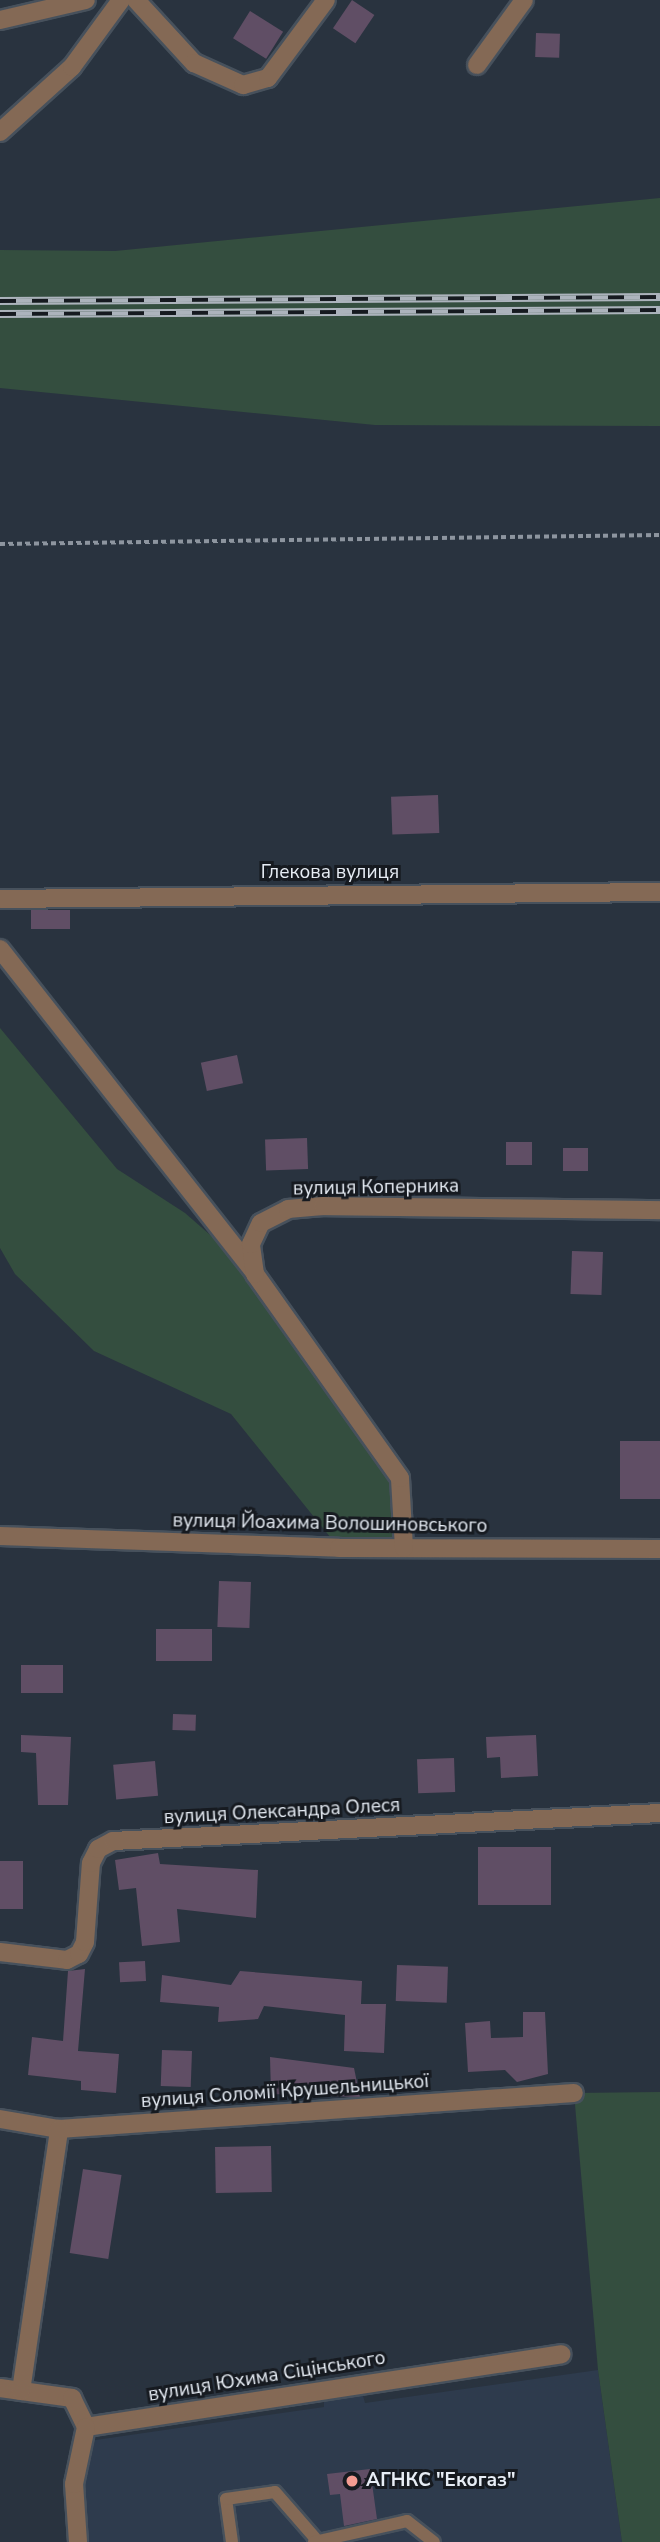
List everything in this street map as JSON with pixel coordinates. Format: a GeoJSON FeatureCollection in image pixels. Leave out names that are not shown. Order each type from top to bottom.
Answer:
{"type":"FeatureCollection","features":[{"type":"Feature","properties":{"kind":"street"},"geometry":{"type":"LineString","coordinates":[[0,20],[86,0]]}},
{"type":"Feature","properties":{"kind":"street"},"geometry":{"type":"LineString","coordinates":[[0,132],[72,67],[121,0]]}},
{"type":"Feature","properties":{"kind":"street"},"geometry":{"type":"LineString","coordinates":[[136,0],[194,64],[243,85],[268,78],[326,0]]}},
{"type":"Feature","properties":{"kind":"street"},"geometry":{"type":"LineString","coordinates":[[477,65],[524,0]]}},
{"type":"Feature","properties":{"kind":"street","name":"Глекова вулиця"},"geometry":{"type":"LineString","coordinates":[[0,899],[660,892]]}},
{"type":"Feature","properties":{"kind":"street"},"geometry":{"type":"LineString","coordinates":[[0,948],[255,1274],[400,1478],[404,1548]]}},
{"type":"Feature","properties":{"kind":"street","name":"вулиця Коперника"},"geometry":{"type":"LineString","coordinates":[[255,1274],[251,1244],[261,1223],[300,1207],[660,1210]]}},
{"type":"Feature","properties":{"kind":"street","name":"вулиця Йоахима Волошиновського"},"geometry":{"type":"LineString","coordinates":[[0,1536],[404,1548],[660,1549]]}},
{"type":"Feature","properties":{"kind":"street","name":"вулиця Олександра Олеся"},"geometry":{"type":"LineString","coordinates":[[0,1952],[67,1960],[79,1954],[85,1942],[91,1863],[98,1849],[113,1841],[660,1813]]}},
{"type":"Feature","properties":{"kind":"street","name":"вулиця Соломії Крушельницької"},"geometry":{"type":"LineString","coordinates":[[0,2119],[58,2129],[574,2093]]}},
{"type":"Feature","properties":{"kind":"street"},"geometry":{"type":"LineString","coordinates":[[21,2391],[58,2129]]}},
{"type":"Feature","properties":{"kind":"street","name":"вулиця Юхима Сіцінського"},"geometry":{"type":"LineString","coordinates":[[86,2427],[561,2354]]}},
{"type":"Feature","properties":{"kind":"street"},"geometry":{"type":"LineString","coordinates":[[0,2388],[72,2398],[86,2427],[74,2484],[78,2542]]}},
{"type":"Feature","properties":{"kind":"lane"},"geometry":{"type":"LineString","coordinates":[[232,2542],[226,2499],[275,2492],[314,2540],[407,2521],[434,2542]]}},
{"type":"Feature","properties":{"kind":"path"},"geometry":{"type":"LineString","coordinates":[[0,544],[660,535]]}},
{"type":"Feature","properties":{"kind":"shaded area"},"geometry":{"type":"Polygon","coordinates":[[[598,2370],[622,2542],[78,2542],[82,2442],[324,2407],[324,2399],[362,2392],[365,2403],[598,2370]]]}},
{"type":"Feature","properties":{"kind":"green space"},"geometry":{"type":"Polygon","coordinates":[[[660,198],[660,426],[375,425],[0,388],[0,250],[115,251],[660,198]]]}},
{"type":"Feature","properties":{"kind":"green space"},"geometry":{"type":"Polygon","coordinates":[[[0,1028],[117,1169],[185,1213],[255,1274],[400,1478],[404,1548],[339,1548],[231,1414],[94,1351],[15,1274],[0,1248],[0,1028]]]}},
{"type":"Feature","properties":{"kind":"green space"},"geometry":{"type":"Polygon","coordinates":[[[660,2092],[660,2542],[622,2542],[598,2370],[574,2093],[660,2092]]]}},
{"type":"Feature","properties":{"kind":"building"},"geometry":{"type":"Polygon","coordinates":[[[352,0],[374,15],[355,43],[333,28],[352,0]]]}},
{"type":"Feature","properties":{"kind":"building"},"geometry":{"type":"Polygon","coordinates":[[[250,11],[283,32],[266,59],[233,38],[250,11]]]}},
{"type":"Feature","properties":{"kind":"building"},"geometry":{"type":"Polygon","coordinates":[[[536,33],[560,34],[559,58],[535,57],[536,33]]]}},
{"type":"Feature","properties":{"kind":"building"},"geometry":{"type":"Polygon","coordinates":[[[438,795],[439,833],[392,835],[391,797],[438,795]]]}},
{"type":"Feature","properties":{"kind":"building"},"geometry":{"type":"Polygon","coordinates":[[[31,910],[70,910],[70,929],[31,929],[31,910]]]}},
{"type":"Feature","properties":{"kind":"building"},"geometry":{"type":"Polygon","coordinates":[[[237,1055],[243,1083],[207,1091],[201,1063],[237,1055]]]}},
{"type":"Feature","properties":{"kind":"building"},"geometry":{"type":"Polygon","coordinates":[[[307,1138],[308,1169],[266,1170],[265,1139],[307,1138]]]}},
{"type":"Feature","properties":{"kind":"building"},"geometry":{"type":"Polygon","coordinates":[[[506,1142],[532,1142],[532,1165],[506,1165],[506,1142]]]}},
{"type":"Feature","properties":{"kind":"building"},"geometry":{"type":"Polygon","coordinates":[[[563,1148],[588,1148],[588,1171],[563,1171],[563,1148]]]}},
{"type":"Feature","properties":{"kind":"building"},"geometry":{"type":"Polygon","coordinates":[[[572,1251],[603,1252],[601,1295],[570,1294],[572,1251]]]}},
{"type":"Feature","properties":{"kind":"building"},"geometry":{"type":"Polygon","coordinates":[[[620,1441],[660,1441],[660,1499],[620,1499],[620,1441]]]}},
{"type":"Feature","properties":{"kind":"building"},"geometry":{"type":"Polygon","coordinates":[[[219,1581],[251,1582],[249,1628],[217,1627],[219,1581]]]}},
{"type":"Feature","properties":{"kind":"building"},"geometry":{"type":"Polygon","coordinates":[[[156,1629],[212,1629],[212,1661],[156,1661],[156,1629]]]}},
{"type":"Feature","properties":{"kind":"building"},"geometry":{"type":"Polygon","coordinates":[[[21,1665],[63,1665],[63,1693],[21,1693],[21,1665]]]}},
{"type":"Feature","properties":{"kind":"building"},"geometry":{"type":"Polygon","coordinates":[[[173,1714],[196,1715],[195,1731],[172,1730],[173,1714]]]}},
{"type":"Feature","properties":{"kind":"building"},"geometry":{"type":"Polygon","coordinates":[[[21,1735],[71,1737],[68,1805],[38,1805],[36,1753],[21,1752],[21,1735]]]}},
{"type":"Feature","properties":{"kind":"building"},"geometry":{"type":"Polygon","coordinates":[[[536,1735],[538,1776],[501,1778],[500,1757],[487,1758],[486,1737],[536,1735]]]}},
{"type":"Feature","properties":{"kind":"building"},"geometry":{"type":"Polygon","coordinates":[[[454,1758],[455,1792],[418,1793],[417,1759],[454,1758]]]}},
{"type":"Feature","properties":{"kind":"building"},"geometry":{"type":"Polygon","coordinates":[[[155,1761],[158,1796],[116,1800],[113,1765],[155,1761]]]}},
{"type":"Feature","properties":{"kind":"building"},"geometry":{"type":"Polygon","coordinates":[[[478,1847],[551,1847],[551,1905],[478,1905],[478,1847]]]}},
{"type":"Feature","properties":{"kind":"building"},"geometry":{"type":"Polygon","coordinates":[[[158,1853],[160,1864],[258,1870],[256,1918],[177,1909],[180,1942],[142,1946],[136,1888],[119,1890],[115,1860],[158,1853]]]}},
{"type":"Feature","properties":{"kind":"building"},"geometry":{"type":"Polygon","coordinates":[[[0,1861],[23,1861],[23,1909],[0,1909],[0,1861]]]}},
{"type":"Feature","properties":{"kind":"building"},"geometry":{"type":"Polygon","coordinates":[[[145,1961],[146,1981],[120,1982],[119,1962],[145,1961]]]}},
{"type":"Feature","properties":{"kind":"building"},"geometry":{"type":"Polygon","coordinates":[[[397,1965],[448,1967],[447,2003],[396,2001],[397,1965]]]}},
{"type":"Feature","properties":{"kind":"building"},"geometry":{"type":"Polygon","coordinates":[[[85,1969],[78,2051],[119,2054],[116,2093],[81,2090],[81,2081],[28,2075],[32,2037],[63,2041],[68,1971],[85,1969]]]}},
{"type":"Feature","properties":{"kind":"building"},"geometry":{"type":"Polygon","coordinates":[[[240,1971],[362,1981],[361,2004],[386,2004],[384,2053],[344,2051],[345,2015],[264,2006],[258,2019],[218,2022],[219,2007],[160,2002],[162,1975],[231,1985],[240,1971]]]}},
{"type":"Feature","properties":{"kind":"building"},"geometry":{"type":"Polygon","coordinates":[[[523,2012],[545,2012],[548,2074],[517,2082],[505,2070],[468,2072],[465,2023],[490,2021],[491,2038],[523,2037],[523,2012]]]}},
{"type":"Feature","properties":{"kind":"building"},"geometry":{"type":"Polygon","coordinates":[[[162,2050],[192,2051],[191,2087],[161,2086],[162,2050]]]}},
{"type":"Feature","properties":{"kind":"building"},"geometry":{"type":"Polygon","coordinates":[[[270,2057],[354,2068],[360,2097],[271,2094],[270,2057]]]}},
{"type":"Feature","properties":{"kind":"building"},"geometry":{"type":"Polygon","coordinates":[[[271,2146],[272,2192],[216,2193],[215,2147],[271,2146]]]}},
{"type":"Feature","properties":{"kind":"building"},"geometry":{"type":"Polygon","coordinates":[[[83,2169],[122,2175],[108,2259],[70,2253],[83,2169]]]}},
{"type":"Feature","properties":{"kind":"building"},"geometry":{"type":"Polygon","coordinates":[[[370,2469],[377,2519],[344,2526],[340,2494],[330,2495],[327,2474],[370,2469]]]}},
{"type":"Feature","properties":{"kind":"railway"},"geometry":{"type":"LineString","coordinates":[[0,301],[660,297]]}},
{"type":"Feature","properties":{"kind":"railway"},"geometry":{"type":"LineString","coordinates":[[0,314],[660,310]]}},
{"type":"Feature","properties":{"kind":"place","name":"АГНКС \"Екогаз\""},"geometry":{"type":"Point","coordinates":[352,2481]}}]}
